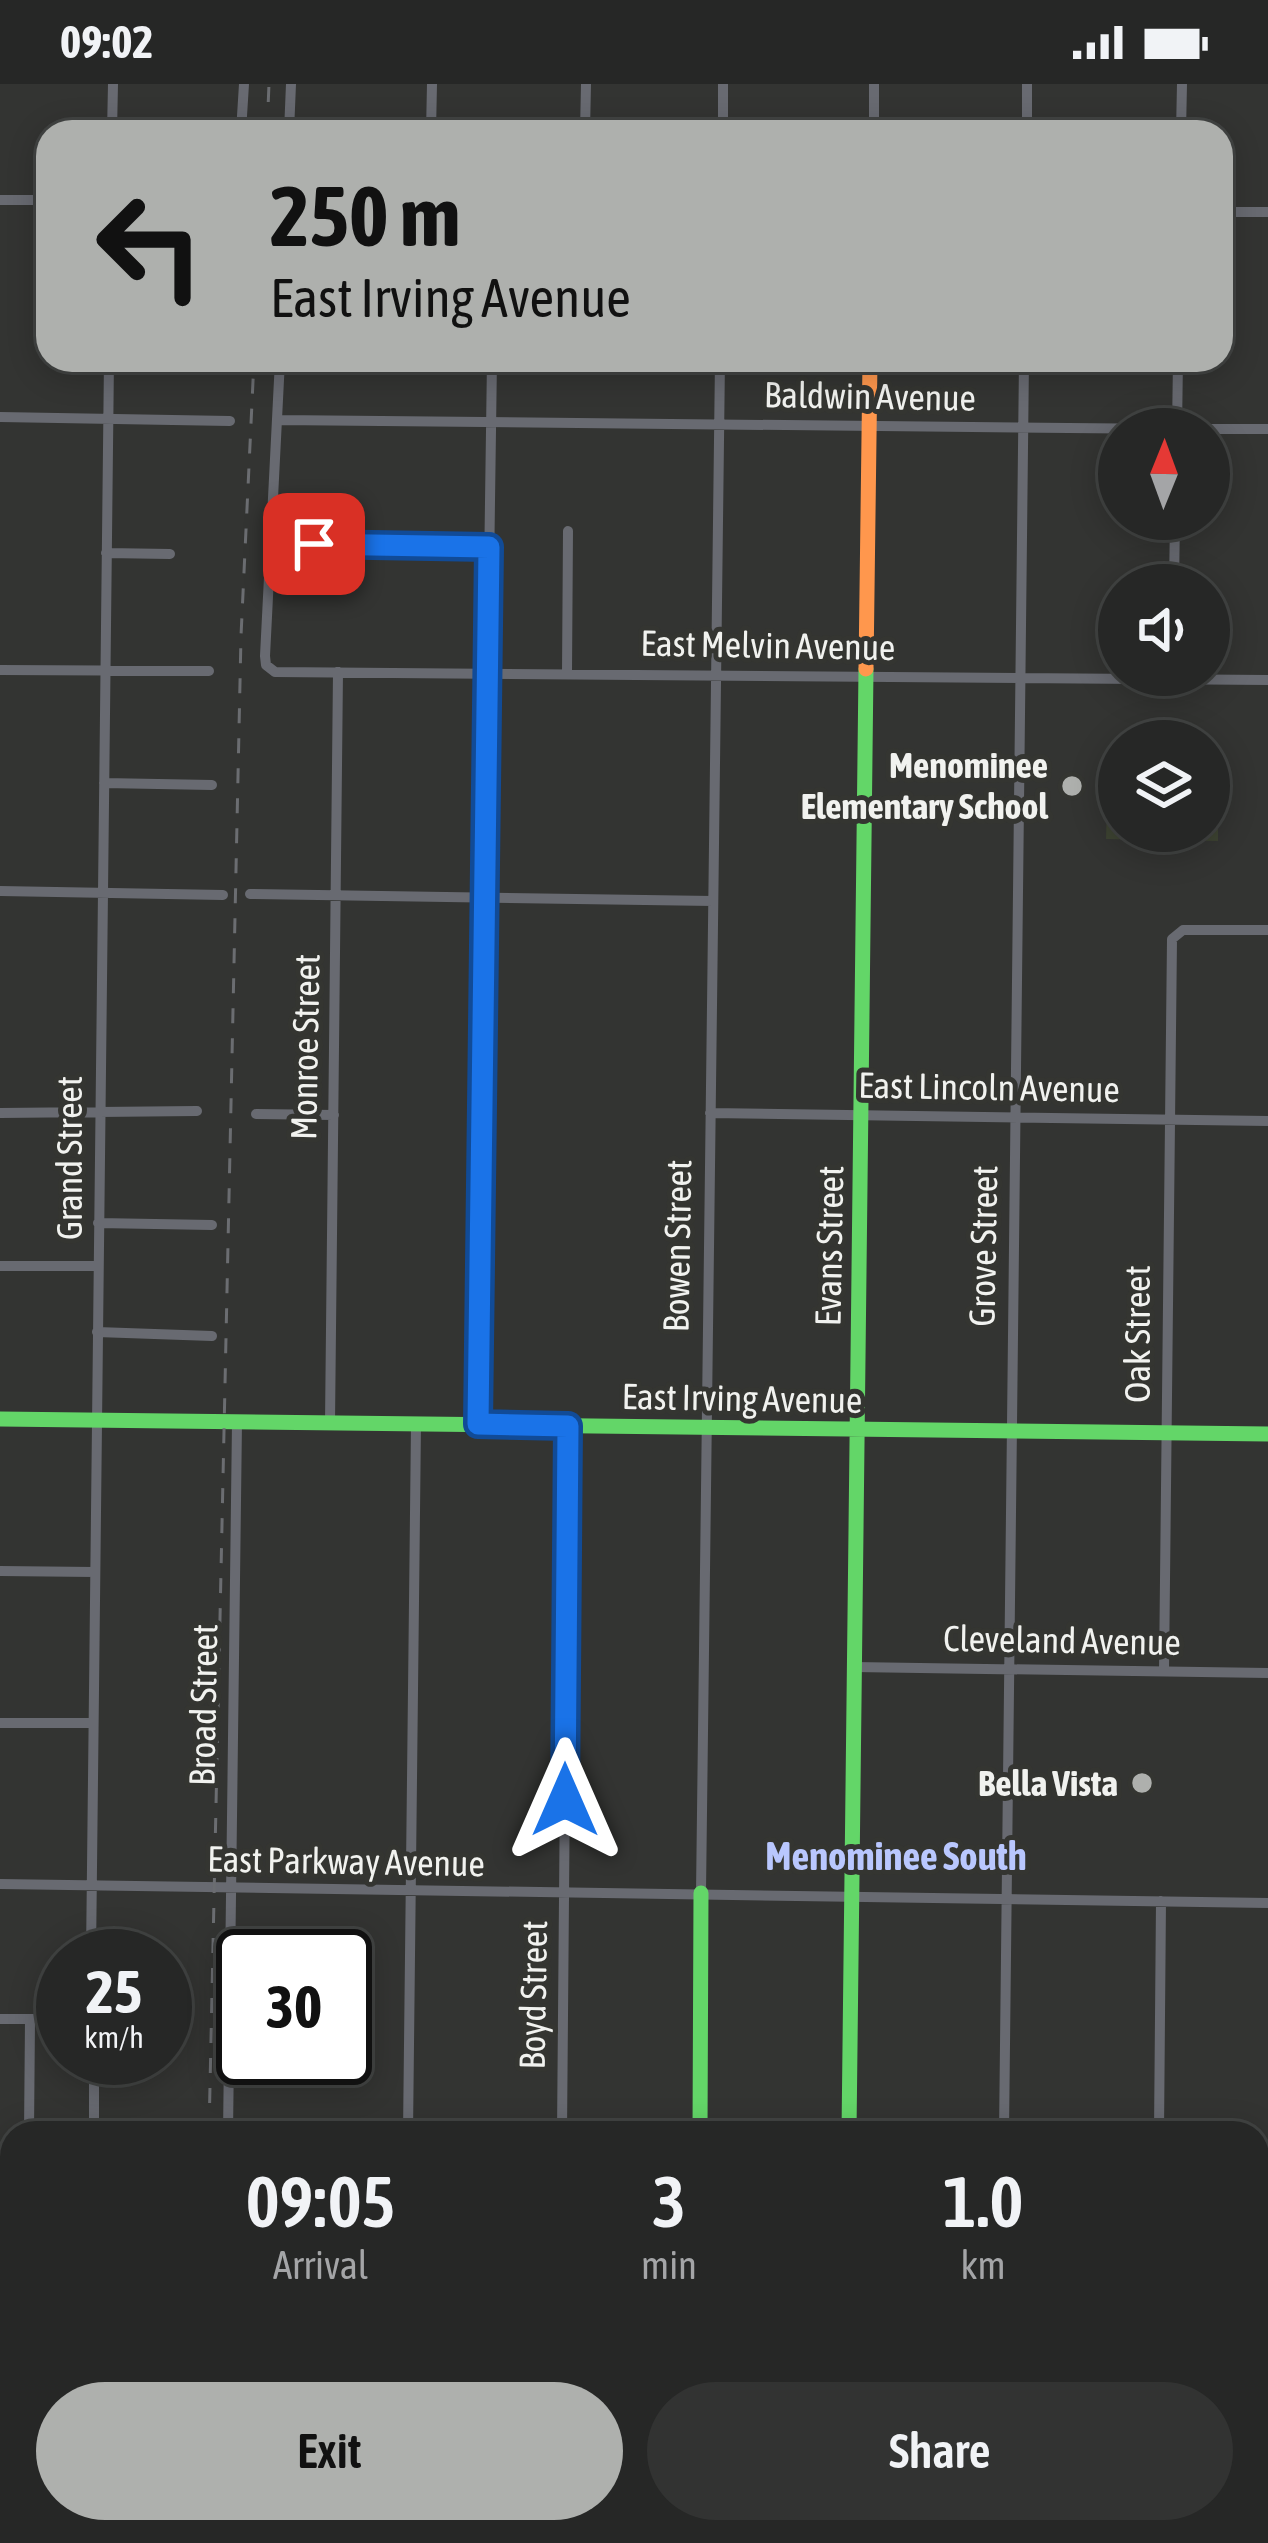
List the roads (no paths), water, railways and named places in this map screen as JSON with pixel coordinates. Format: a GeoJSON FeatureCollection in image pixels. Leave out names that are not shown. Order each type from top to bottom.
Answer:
{"type":"FeatureCollection","features":[{"type":"Feature","properties":{"kind":"street"},"geometry":{"type":"LineString","coordinates":[[112,84],[112,120]]}},
{"type":"Feature","properties":{"kind":"street"},"geometry":{"type":"LineString","coordinates":[[242,120],[244,84]]}},
{"type":"Feature","properties":{"kind":"street"},"geometry":{"type":"LineString","coordinates":[[290,120],[291,84]]}},
{"type":"Feature","properties":{"kind":"street"},"geometry":{"type":"LineString","coordinates":[[431,120],[432,84]]}},
{"type":"Feature","properties":{"kind":"street"},"geometry":{"type":"LineString","coordinates":[[585,120],[586,84]]}},
{"type":"Feature","properties":{"kind":"street"},"geometry":{"type":"LineString","coordinates":[[722,120],[723,84]]}},
{"type":"Feature","properties":{"kind":"street"},"geometry":{"type":"LineString","coordinates":[[874,84],[874,120]]}},
{"type":"Feature","properties":{"kind":"street"},"geometry":{"type":"LineString","coordinates":[[1027,84],[1027,120]]}},
{"type":"Feature","properties":{"kind":"street"},"geometry":{"type":"LineString","coordinates":[[1181,120],[1182,84]]}},
{"type":"Feature","properties":{"kind":"street"},"geometry":{"type":"LineString","coordinates":[[0,200],[36,200]]}},
{"type":"Feature","properties":{"kind":"street"},"geometry":{"type":"LineString","coordinates":[[1233,212],[1268,212]]}},
{"type":"Feature","properties":{"kind":"street","name":"Grand Street"},"geometry":{"type":"LineString","coordinates":[[91,1929],[109,372]]}},
{"type":"Feature","properties":{"kind":"street"},"geometry":{"type":"LineString","coordinates":[[280,372],[271,543],[489,547]]}},
{"type":"Feature","properties":{"kind":"street"},"geometry":{"type":"LineString","coordinates":[[478,1424],[491,372]]}},
{"type":"Feature","properties":{"kind":"street","name":"Bowen Street"},"geometry":{"type":"LineString","coordinates":[[700,2121],[720,372]]}},
{"type":"Feature","properties":{"kind":"street","name":"Evans Street"},"geometry":{"type":"LineString","coordinates":[[849,2121],[870,372]]}},
{"type":"Feature","properties":{"kind":"street","name":"Grove Street"},"geometry":{"type":"LineString","coordinates":[[1004,2121],[1024,372]]}},
{"type":"Feature","properties":{"kind":"street"},"geometry":{"type":"LineString","coordinates":[[1177,408],[1178,372]]}},
{"type":"Feature","properties":{"kind":"street"},"geometry":{"type":"LineString","coordinates":[[0,417],[230,421]]}},
{"type":"Feature","properties":{"kind":"street","name":"Baldwin Avenue"},"geometry":{"type":"LineString","coordinates":[[278,420],[1098,428]]}},
{"type":"Feature","properties":{"kind":"street","name":"Baldwin Avenue"},"geometry":{"type":"LineString","coordinates":[[1230,429],[1268,429]]}},
{"type":"Feature","properties":{"kind":"street"},"geometry":{"type":"LineString","coordinates":[[568,531],[568,672]]}},
{"type":"Feature","properties":{"kind":"street","name":"East Melvin Avenue"},"geometry":{"type":"LineString","coordinates":[[271,543],[265,656],[268,667],[278,672],[1098,677]]}},
{"type":"Feature","properties":{"kind":"street"},"geometry":{"type":"LineString","coordinates":[[106,553],[170,554]]}},
{"type":"Feature","properties":{"kind":"street"},"geometry":{"type":"LineString","coordinates":[[0,670],[209,671]]}},
{"type":"Feature","properties":{"kind":"street","name":"Monroe Street"},"geometry":{"type":"LineString","coordinates":[[330,1423],[338,672]]}},
{"type":"Feature","properties":{"kind":"street","name":"East Melvin Avenue"},"geometry":{"type":"LineString","coordinates":[[1230,679],[1268,680]]}},
{"type":"Feature","properties":{"kind":"street"},"geometry":{"type":"LineString","coordinates":[[104,783],[212,785]]}},
{"type":"Feature","properties":{"kind":"street"},"geometry":{"type":"LineString","coordinates":[[0,891],[223,895]]}},
{"type":"Feature","properties":{"kind":"street"},"geometry":{"type":"LineString","coordinates":[[250,894],[713,901]]}},
{"type":"Feature","properties":{"kind":"street","name":"Oak Street"},"geometry":{"type":"LineString","coordinates":[[1164,1671],[1172,938],[1188,930],[1268,930]]}},
{"type":"Feature","properties":{"kind":"street"},"geometry":{"type":"LineString","coordinates":[[0,1113],[197,1111]]}},
{"type":"Feature","properties":{"kind":"street","name":"East Lincoln Avenue"},"geometry":{"type":"LineString","coordinates":[[710,1113],[1268,1121]]}},
{"type":"Feature","properties":{"kind":"street"},"geometry":{"type":"LineString","coordinates":[[256,1114],[334,1115]]}},
{"type":"Feature","properties":{"kind":"street"},"geometry":{"type":"LineString","coordinates":[[98,1223],[212,1226]]}},
{"type":"Feature","properties":{"kind":"street"},"geometry":{"type":"LineString","coordinates":[[0,1266],[98,1266]]}},
{"type":"Feature","properties":{"kind":"street"},"geometry":{"type":"LineString","coordinates":[[97,1332],[212,1336]]}},
{"type":"Feature","properties":{"kind":"street","name":"East Irving Avenue"},"geometry":{"type":"LineString","coordinates":[[0,1419],[1268,1434]]}},
{"type":"Feature","properties":{"kind":"street","name":"Broad Street"},"geometry":{"type":"LineString","coordinates":[[228,2121],[237,1421]]}},
{"type":"Feature","properties":{"kind":"street"},"geometry":{"type":"LineString","coordinates":[[408,2121],[416,1424]]}},
{"type":"Feature","properties":{"kind":"street","name":"Boyd Street"},"geometry":{"type":"LineString","coordinates":[[562,2121],[568,1426]]}},
{"type":"Feature","properties":{"kind":"street"},"geometry":{"type":"LineString","coordinates":[[0,1571],[94,1572]]}},
{"type":"Feature","properties":{"kind":"street","name":"Cleveland Avenue"},"geometry":{"type":"LineString","coordinates":[[854,1667],[1268,1673]]}},
{"type":"Feature","properties":{"kind":"street"},"geometry":{"type":"LineString","coordinates":[[0,1723],[93,1723]]}},
{"type":"Feature","properties":{"kind":"street","name":"East Parkway Avenue"},"geometry":{"type":"LineString","coordinates":[[0,1885],[1268,1903]]}},
{"type":"Feature","properties":{"kind":"street"},"geometry":{"type":"LineString","coordinates":[[1159,2121],[1161,1901]]}},
{"type":"Feature","properties":{"kind":"street"},"geometry":{"type":"LineString","coordinates":[[0,2019],[36,2020]]}},
{"type":"Feature","properties":{"kind":"street"},"geometry":{"type":"LineString","coordinates":[[29,2020],[29,2121]]}},
{"type":"Feature","properties":{"kind":"street"},"geometry":{"type":"LineString","coordinates":[[94,2085],[94,2121]]}},
{"type":"Feature","properties":{"kind":"railway"},"geometry":{"type":"LineString","coordinates":[[268,120],[269,84]]}},
{"type":"Feature","properties":{"kind":"railway"},"geometry":{"type":"LineString","coordinates":[[209,2121],[241,636],[253,372]]}},
{"type":"Feature","properties":{"kind":"place","name":"Menominee Elementary School"},"geometry":{"type":"Point","coordinates":[1072,786]}},
{"type":"Feature","properties":{"kind":"place","name":"Bella Vista"},"geometry":{"type":"Point","coordinates":[1142,1783]}},
{"type":"Feature","properties":{"kind":"district","name":"Menominee South"},"geometry":{"type":"Point","coordinates":[896,1856]}}]}
